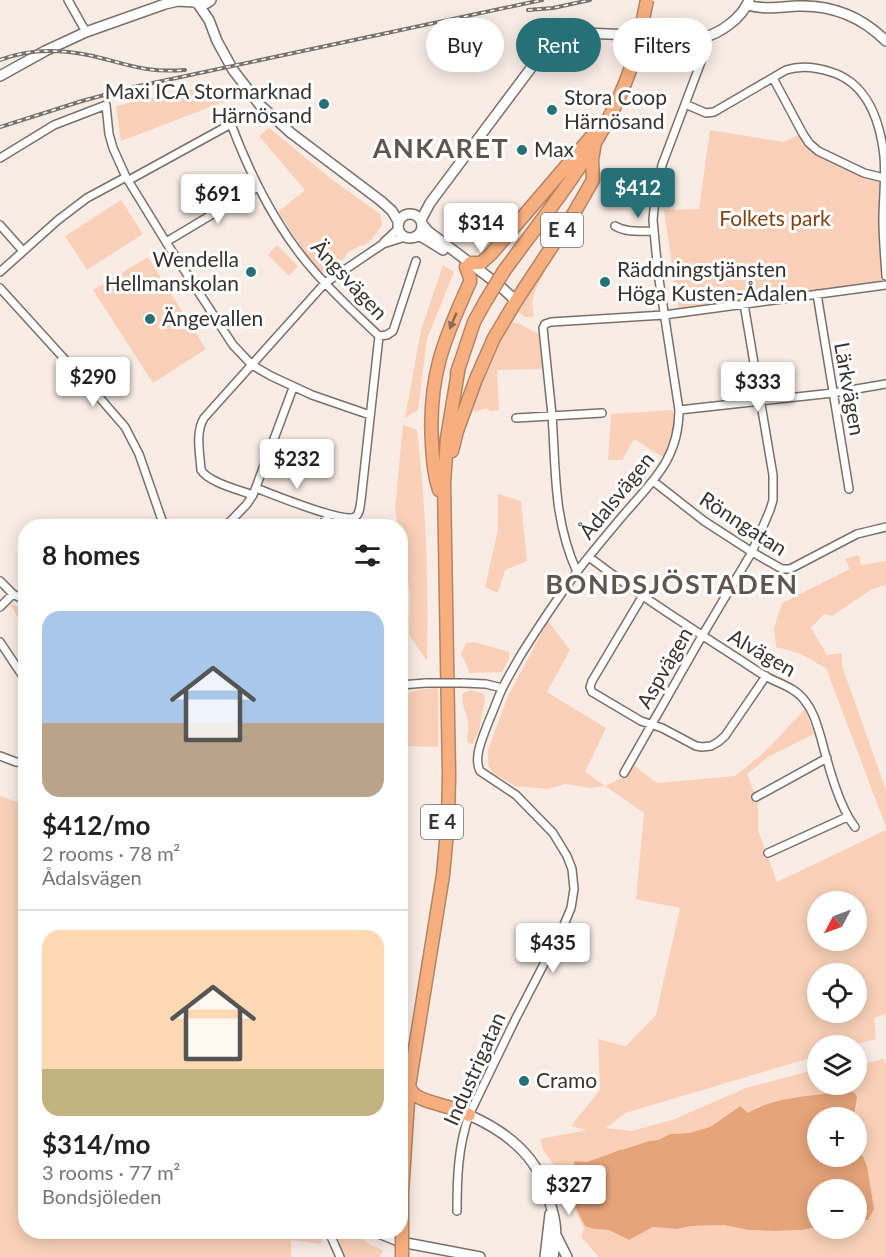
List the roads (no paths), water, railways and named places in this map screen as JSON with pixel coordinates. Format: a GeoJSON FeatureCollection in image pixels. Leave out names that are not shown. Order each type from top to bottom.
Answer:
{"type":"FeatureCollection","features":[{"type":"Feature","properties":{"kind":"highway","name":"E 4"},"geometry":{"type":"LineString","coordinates":[[408,1051],[435,892],[442,829],[444,766],[438,540],[441,496],[440,454],[448,400],[474,322],[485,302],[504,271],[582,164],[609,117],[629,74],[647,0]]}},
{"type":"Feature","properties":{"kind":"highway","name":"E 4"},"geometry":{"type":"LineString","coordinates":[[441,496],[435,479],[433,462],[431,415],[433,391],[445,340],[470,282],[468,265],[481,263],[491,254],[609,117]]}},
{"type":"Feature","properties":{"kind":"highway","name":"E 4"},"geometry":{"type":"LineString","coordinates":[[441,496],[447,494],[450,462],[457,431],[476,379],[494,338],[516,301],[590,188],[593,180],[592,160],[595,142]]}},
{"type":"Feature","properties":{"kind":"highway"},"geometry":{"type":"LineString","coordinates":[[408,1089],[417,1097],[461,1110],[469,1115]]}},
{"type":"Feature","properties":{"kind":"highway"},"geometry":{"type":"LineString","coordinates":[[408,1114],[412,1109],[423,1107],[460,1116],[469,1115]]}},
{"type":"Feature","properties":{"kind":"highway","name":"E 4"},"geometry":{"type":"LineString","coordinates":[[396,1257],[398,1239]]}},
{"type":"Feature","properties":{"kind":"highway","name":"E 4"},"geometry":{"type":"LineString","coordinates":[[400,1239],[402,1257]]}},
{"type":"Feature","properties":{"kind":"main road"},"geometry":{"type":"LineString","coordinates":[[0,76],[86,32],[169,2],[204,4],[210,1],[209,20]]}},
{"type":"Feature","properties":{"kind":"main road"},"geometry":{"type":"LineString","coordinates":[[195,2],[209,20],[233,70],[265,110],[291,133],[381,201],[392,211],[400,232],[405,237],[411,238],[421,231],[422,222],[430,203],[542,53],[554,43],[572,34],[613,34]]}},
{"type":"Feature","properties":{"kind":"main road"},"geometry":{"type":"LineString","coordinates":[[712,34],[732,22],[748,2],[766,9],[808,6],[830,9],[866,24],[886,41]]}},
{"type":"Feature","properties":{"kind":"main road"},"geometry":{"type":"LineString","coordinates":[[381,201],[408,215],[416,215],[428,231],[468,265]]}},
{"type":"Feature","properties":{"kind":"main road"},"geometry":{"type":"LineString","coordinates":[[399,226],[408,215],[430,203]]}},
{"type":"Feature","properties":{"kind":"main road"},"geometry":{"type":"LineString","coordinates":[[416,236],[427,239],[468,265],[500,286],[516,301]]}},
{"type":"Feature","properties":{"kind":"main road"},"geometry":{"type":"LineString","coordinates":[[469,1115],[498,1130],[520,1147],[537,1170],[546,1188],[556,1219],[553,1257]]}},
{"type":"Feature","properties":{"kind":"main road"},"geometry":{"type":"LineString","coordinates":[[545,1257],[550,1203]]}},
{"type":"Feature","properties":{"kind":"main road"},"geometry":{"type":"LineString","coordinates":[[556,1235],[567,1257]]}},
{"type":"Feature","properties":{"kind":"main road"},"geometry":{"type":"LineString","coordinates":[[394,1239],[480,1257]]}},
{"type":"Feature","properties":{"kind":"street"},"geometry":{"type":"LineString","coordinates":[[68,0],[86,32]]}},
{"type":"Feature","properties":{"kind":"street"},"geometry":{"type":"LineString","coordinates":[[686,104],[706,112],[714,112],[792,68],[807,67],[830,71],[852,82],[867,100],[877,123],[884,158],[883,222],[886,276]]}},
{"type":"Feature","properties":{"kind":"street","name":"Ådalsvägen"},"geometry":{"type":"LineString","coordinates":[[483,774],[477,765],[477,758],[502,687],[532,637],[577,572],[666,463],[676,440],[679,410],[664,315],[654,231],[654,209],[658,181],[668,146],[698,72]]}},
{"type":"Feature","properties":{"kind":"street"},"geometry":{"type":"LineString","coordinates":[[773,78],[809,143],[818,151],[864,173],[884,178]]}},
{"type":"Feature","properties":{"kind":"street"},"geometry":{"type":"LineString","coordinates":[[0,158],[63,120],[105,105],[113,148],[128,178],[166,242],[239,353],[252,365],[293,388],[370,415]]}},
{"type":"Feature","properties":{"kind":"street","name":"Ängsvägen"},"geometry":{"type":"LineString","coordinates":[[128,178],[231,124],[258,187],[304,260],[379,336],[359,513],[350,518],[329,514]]}},
{"type":"Feature","properties":{"kind":"street"},"geometry":{"type":"LineString","coordinates":[[0,272],[57,220],[87,198],[128,178]]}},
{"type":"Feature","properties":{"kind":"street"},"geometry":{"type":"LineString","coordinates":[[166,242],[258,187]]}},
{"type":"Feature","properties":{"kind":"street"},"geometry":{"type":"LineString","coordinates":[[0,225],[23,251]]}},
{"type":"Feature","properties":{"kind":"street"},"geometry":{"type":"LineString","coordinates":[[326,519],[329,514],[206,477],[201,470],[199,439],[201,423],[325,283],[383,244],[399,226]]}},
{"type":"Feature","properties":{"kind":"street"},"geometry":{"type":"LineString","coordinates":[[615,226],[632,232],[654,231]]}},
{"type":"Feature","properties":{"kind":"street"},"geometry":{"type":"LineString","coordinates":[[383,244],[405,237]]}},
{"type":"Feature","properties":{"kind":"street"},"geometry":{"type":"LineString","coordinates":[[379,336],[393,331],[416,261]]}},
{"type":"Feature","properties":{"kind":"street"},"geometry":{"type":"LineString","coordinates":[[577,572],[570,557],[557,502],[544,325],[551,322],[664,315],[886,285]]}},
{"type":"Feature","properties":{"kind":"street"},"geometry":{"type":"LineString","coordinates":[[0,288],[124,427],[139,454],[162,519]]}},
{"type":"Feature","properties":{"kind":"street","name":"Lärkvägen"},"geometry":{"type":"LineString","coordinates":[[817,294],[849,489]]}},
{"type":"Feature","properties":{"kind":"street","name":"Aspvägen"},"geometry":{"type":"LineString","coordinates":[[624,773],[752,552],[770,510],[773,476],[744,304]]}},
{"type":"Feature","properties":{"kind":"street"},"geometry":{"type":"LineString","coordinates":[[679,410],[886,386]]}},
{"type":"Feature","properties":{"kind":"street"},"geometry":{"type":"LineString","coordinates":[[233,519],[255,492],[293,388]]}},
{"type":"Feature","properties":{"kind":"street"},"geometry":{"type":"LineString","coordinates":[[516,418],[602,413]]}},
{"type":"Feature","properties":{"kind":"street","name":"Rönngatan"},"geometry":{"type":"LineString","coordinates":[[653,481],[705,521],[777,567],[787,570],[857,534],[886,527]]}},
{"type":"Feature","properties":{"kind":"street","name":"Alvägen"},"geometry":{"type":"LineString","coordinates":[[589,557],[642,597],[765,676],[795,691],[806,701],[814,715],[847,817],[855,827]]}},
{"type":"Feature","properties":{"kind":"street"},"geometry":{"type":"LineString","coordinates":[[0,581],[18,597]]}},
{"type":"Feature","properties":{"kind":"street"},"geometry":{"type":"LineString","coordinates":[[0,607],[12,594]]}},
{"type":"Feature","properties":{"kind":"street"},"geometry":{"type":"LineString","coordinates":[[642,597],[590,687],[592,692],[598,696],[641,721],[662,728],[696,746],[711,746],[725,736],[765,676]]}},
{"type":"Feature","properties":{"kind":"street"},"geometry":{"type":"LineString","coordinates":[[0,642],[18,669]]}},
{"type":"Feature","properties":{"kind":"street"},"geometry":{"type":"LineString","coordinates":[[408,685],[463,683],[502,687]]}},
{"type":"Feature","properties":{"kind":"street"},"geometry":{"type":"LineString","coordinates":[[0,756],[18,762]]}},
{"type":"Feature","properties":{"kind":"street"},"geometry":{"type":"LineString","coordinates":[[756,797],[827,758]]}},
{"type":"Feature","properties":{"kind":"street","name":"Industrigatan"},"geometry":{"type":"LineString","coordinates":[[457,1211],[459,1154],[469,1115],[564,927],[571,908],[574,889],[572,869],[553,833],[516,795],[483,774]]}},
{"type":"Feature","properties":{"kind":"street"},"geometry":{"type":"LineString","coordinates":[[768,853],[847,817]]}},
{"type":"Feature","properties":{"kind":"street"},"geometry":{"type":"LineString","coordinates":[[332,1239],[340,1257]]}},
{"type":"Feature","properties":{"kind":"railway"},"geometry":{"type":"LineString","coordinates":[[0,127],[134,87],[542,0]]}},
{"type":"Feature","properties":{"kind":"railway"},"geometry":{"type":"LineString","coordinates":[[528,10],[553,8],[590,0]]}},
{"type":"Feature","properties":{"kind":"railway"},"geometry":{"type":"LineString","coordinates":[[0,60],[33,52],[55,51],[88,55],[147,69],[185,70]]}},
{"type":"Feature","properties":{"kind":"place","name":"Maxi ICA Stormarknad Härnösand"},"geometry":{"type":"Point","coordinates":[324,104]}},
{"type":"Feature","properties":{"kind":"place","name":"Stora Coop Härnösand"},"geometry":{"type":"Point","coordinates":[552,110]}},
{"type":"Feature","properties":{"kind":"place","name":"Max"},"geometry":{"type":"Point","coordinates":[522,150]}},
{"type":"Feature","properties":{"kind":"place","name":"Wendella Hellmanskolan"},"geometry":{"type":"Point","coordinates":[251,272]}},
{"type":"Feature","properties":{"kind":"place","name":"Räddningstjänsten Höga Kusten-Ådalen"},"geometry":{"type":"Point","coordinates":[605,282]}},
{"type":"Feature","properties":{"kind":"place","name":"Ängevallen"},"geometry":{"type":"Point","coordinates":[150,319]}},
{"type":"Feature","properties":{"kind":"place","name":"Cramo"},"geometry":{"type":"Point","coordinates":[524,1081]}},
{"type":"Feature","properties":{"kind":"district","name":"ANKARET"},"geometry":{"type":"Point","coordinates":[441,149]}},
{"type":"Feature","properties":{"kind":"district","name":"BONDSJÖSTADEN"},"geometry":{"type":"Point","coordinates":[672,585]}},
{"type":"Feature","properties":{"kind":"park label","name":"Folkets park"},"geometry":{"type":"Point","coordinates":[775,219]}}]}
